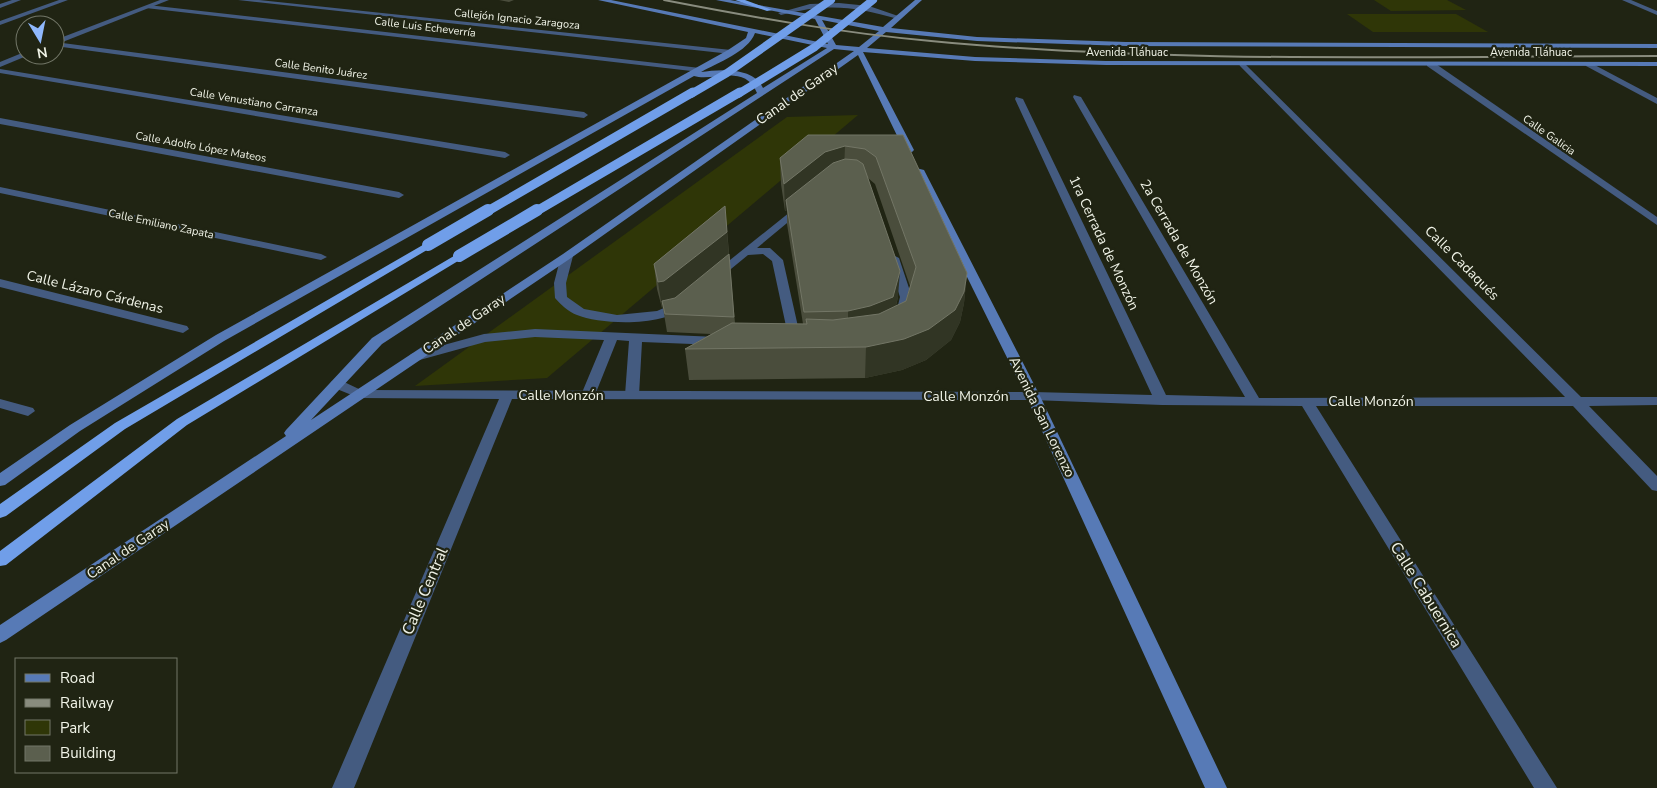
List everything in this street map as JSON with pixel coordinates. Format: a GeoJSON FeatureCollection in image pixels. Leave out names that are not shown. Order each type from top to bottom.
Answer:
{"type":"FeatureCollection","features":[{"type":"Feature","properties":{"kind":"highway"},"geometry":{"type":"LineString","coordinates":[[738,0],[769,10]]}},
{"type":"Feature","properties":{"kind":"highway"},"geometry":{"type":"LineString","coordinates":[[0,512],[120,426],[727,73],[831,0]]}},
{"type":"Feature","properties":{"kind":"highway","name":"Canal de Garay"},"geometry":{"type":"LineString","coordinates":[[0,560],[182,422],[459,256],[761,80],[815,47],[873,0]]}},
{"type":"Feature","properties":{"kind":"main road","name":"Avenida Tláhuac"},"geometry":{"type":"LineString","coordinates":[[601,0],[858,51],[1052,62],[1657,64]]}},
{"type":"Feature","properties":{"kind":"main road","name":"Avenida Tláhuac"},"geometry":{"type":"LineString","coordinates":[[719,0],[882,29],[977,39],[1117,44],[1657,46]]}},
{"type":"Feature","properties":{"kind":"main road","name":"Canal de Garay"},"geometry":{"type":"LineString","coordinates":[[0,636],[273,451],[567,256],[858,51],[919,0]]}},
{"type":"Feature","properties":{"kind":"main road"},"geometry":{"type":"LineString","coordinates":[[273,451],[377,341],[833,47],[818,19]]}},
{"type":"Feature","properties":{"kind":"main road"},"geometry":{"type":"LineString","coordinates":[[0,482],[74,428],[220,338],[695,73],[749,39],[752,31]]}},
{"type":"Feature","properties":{"kind":"main road","name":"Avenida San Lorenzo"},"geometry":{"type":"LineString","coordinates":[[858,51],[1033,396],[1216,788]]}},
{"type":"Feature","properties":{"kind":"main road"},"geometry":{"type":"LineString","coordinates":[[695,73],[734,74],[755,80],[760,86],[761,93]]}},
{"type":"Feature","properties":{"kind":"street"},"geometry":{"type":"LineString","coordinates":[[0,6],[18,0]]}},
{"type":"Feature","properties":{"kind":"street"},"geometry":{"type":"LineString","coordinates":[[0,24],[65,0]]}},
{"type":"Feature","properties":{"kind":"street"},"geometry":{"type":"LineString","coordinates":[[65,40],[165,0]]}},
{"type":"Feature","properties":{"kind":"street","name":"Callejón Ignacio Zaragoza"},"geometry":{"type":"LineString","coordinates":[[241,0],[731,52]]}},
{"type":"Feature","properties":{"kind":"street"},"geometry":{"type":"LineString","coordinates":[[1626,0],[1657,13]]}},
{"type":"Feature","properties":{"kind":"street"},"geometry":{"type":"LineString","coordinates":[[781,12],[799,2],[831,3],[858,5],[881,10],[898,17]]}},
{"type":"Feature","properties":{"kind":"street","name":"Calle Luis Echeverría"},"geometry":{"type":"LineString","coordinates":[[148,7],[695,73]]}},
{"type":"Feature","properties":{"kind":"street"},"geometry":{"type":"LineString","coordinates":[[0,24],[15,26]]}},
{"type":"Feature","properties":{"kind":"street","name":"Calle Benito Juárez"},"geometry":{"type":"LineString","coordinates":[[65,45],[584,115]]}},
{"type":"Feature","properties":{"kind":"street"},"geometry":{"type":"LineString","coordinates":[[0,65],[15,59]]}},
{"type":"Feature","properties":{"kind":"street","name":"Calle Cadaqués"},"geometry":{"type":"LineString","coordinates":[[1243,64],[1576,400],[1657,486]]}},
{"type":"Feature","properties":{"kind":"street","name":"Calle Galicia"},"geometry":{"type":"LineString","coordinates":[[1430,64],[1657,222]]}},
{"type":"Feature","properties":{"kind":"street"},"geometry":{"type":"LineString","coordinates":[[1589,64],[1657,101]]}},
{"type":"Feature","properties":{"kind":"street","name":"Calle Venustiano Carranza"},"geometry":{"type":"LineString","coordinates":[[0,71],[505,154]]}},
{"type":"Feature","properties":{"kind":"street","name":"2a Cerrada de Monzón"},"geometry":{"type":"LineString","coordinates":[[1078,97],[1255,402]]}},
{"type":"Feature","properties":{"kind":"street","name":"1ra Cerrada de Monzón"},"geometry":{"type":"LineString","coordinates":[[1019,99],[1162,401]]}},
{"type":"Feature","properties":{"kind":"street","name":"Calle Adolfo López Mateos"},"geometry":{"type":"LineString","coordinates":[[0,121],[399,195]]}},
{"type":"Feature","properties":{"kind":"street","name":"Calle Emiliano Zapata"},"geometry":{"type":"LineString","coordinates":[[0,190],[321,257]]}},
{"type":"Feature","properties":{"kind":"street"},"geometry":{"type":"LineString","coordinates":[[710,282],[807,201]]}},
{"type":"Feature","properties":{"kind":"street"},"geometry":{"type":"LineString","coordinates":[[747,252],[766,250],[777,260],[800,344],[780,342]]}},
{"type":"Feature","properties":{"kind":"street"},"geometry":{"type":"LineString","coordinates":[[891,250],[906,297],[899,326],[892,330]]}},
{"type":"Feature","properties":{"kind":"street"},"geometry":{"type":"LineString","coordinates":[[567,256],[560,283],[561,298],[581,312],[617,319],[672,312],[687,300]]}},
{"type":"Feature","properties":{"kind":"street","name":"Calle Lázaro Cárdenas"},"geometry":{"type":"LineString","coordinates":[[0,283],[182,329]]}},
{"type":"Feature","properties":{"kind":"street"},"geometry":{"type":"LineString","coordinates":[[416,357],[484,338],[535,333],[636,339],[733,341]]}},
{"type":"Feature","properties":{"kind":"street"},"geometry":{"type":"LineString","coordinates":[[588,395],[612,337]]}},
{"type":"Feature","properties":{"kind":"street"},"geometry":{"type":"LineString","coordinates":[[632,395],[636,339]]}},
{"type":"Feature","properties":{"kind":"street","name":"Calle Monzón"},"geometry":{"type":"LineString","coordinates":[[337,384],[359,394],[1033,396],[1162,401],[1255,402],[1576,400],[1657,402]]}},
{"type":"Feature","properties":{"kind":"street","name":"Calle Central"},"geometry":{"type":"LineString","coordinates":[[342,788],[507,394]]}},
{"type":"Feature","properties":{"kind":"street","name":"Calle Cabuernica"},"geometry":{"type":"LineString","coordinates":[[1306,401],[1546,788]]}},
{"type":"Feature","properties":{"kind":"street"},"geometry":{"type":"LineString","coordinates":[[0,403],[28,412]]}},
{"type":"Feature","properties":{"kind":"green space"},"geometry":{"type":"Polygon","coordinates":[[[1374,0],[1447,0],[1466,10],[1391,11],[1374,0]]]}},
{"type":"Feature","properties":{"kind":"green space"},"geometry":{"type":"Polygon","coordinates":[[[1347,14],[1456,14],[1488,32],[1373,32],[1347,14]]]}},
{"type":"Feature","properties":{"kind":"green space"},"geometry":{"type":"Polygon","coordinates":[[[858,115],[547,378],[415,386],[787,117],[858,115]]]}},
{"type":"Feature","properties":{"kind":"building"},"geometry":{"type":"Polygon","coordinates":[[[808,135],[903,135],[967,273],[964,292],[955,310],[929,329],[904,339],[866,347],[685,349],[732,323],[807,324],[806,319],[833,320],[879,314],[906,301],[916,267],[876,157],[865,149],[845,146],[825,152],[784,184],[780,158],[808,135]]]}},
{"type":"Feature","properties":{"kind":"building"},"geometry":{"type":"Polygon","coordinates":[[[845,159],[857,160],[863,164],[900,271],[893,297],[870,306],[848,311],[804,312],[786,200],[833,163],[845,159]]]}},
{"type":"Feature","properties":{"kind":"building"},"geometry":{"type":"Polygon","coordinates":[[[725,206],[727,232],[664,281],[658,282],[654,264],[725,206]]]}},
{"type":"Feature","properties":{"kind":"building"},"geometry":{"type":"Polygon","coordinates":[[[729,254],[734,317],[665,314],[662,301],[675,298],[729,254]]]}},
{"type":"Feature","properties":{"kind":"railway"},"geometry":{"type":"LineString","coordinates":[[664,0],[864,34],[1021,48],[1203,56],[1657,56]]}}]}
